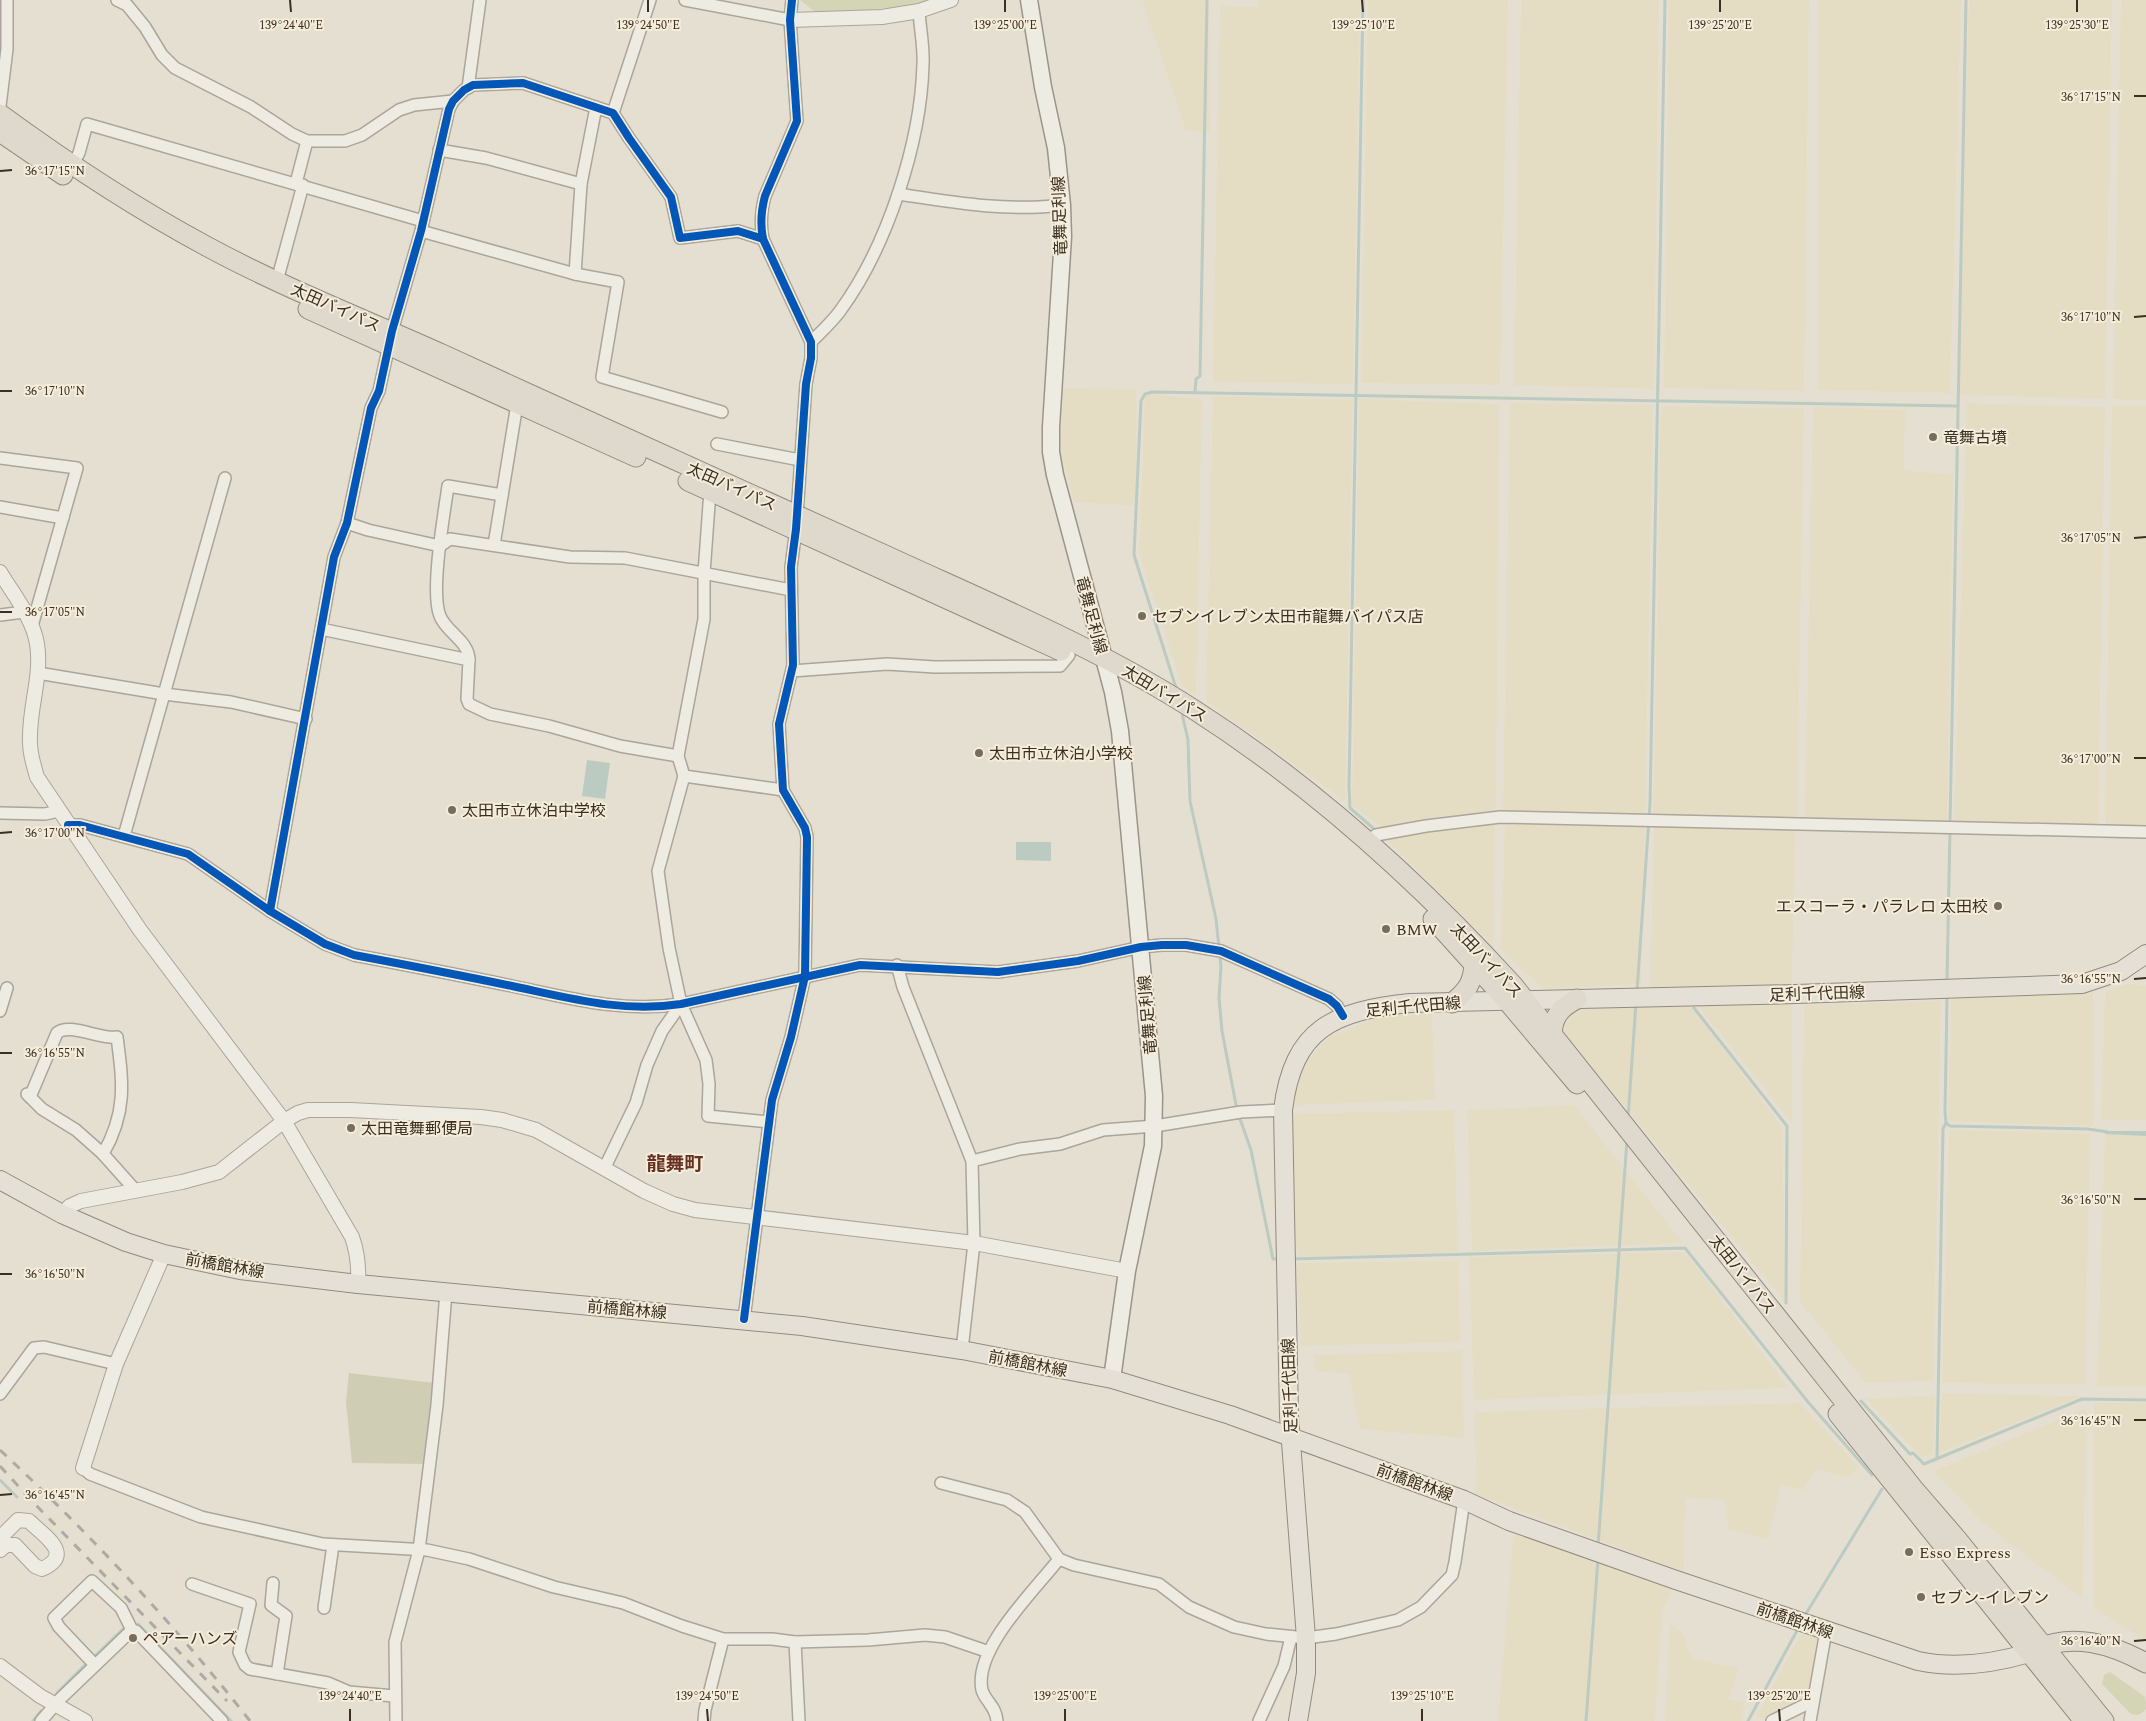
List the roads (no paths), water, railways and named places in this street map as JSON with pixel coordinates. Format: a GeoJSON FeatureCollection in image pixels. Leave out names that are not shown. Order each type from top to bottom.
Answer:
{"type":"FeatureCollection","features":[{"type":"Feature","properties":{"kind":"highway","name":"太田バイパス"},"geometry":{"type":"LineString","coordinates":[[0,114],[72,166],[161,221],[211,249],[517,404],[710,491],[796,522],[1016,615],[1105,665],[1240,756],[1344,836],[1434,920],[1474,964],[1552,1034],[1914,1488],[2041,1651]]}},
{"type":"Feature","properties":{"kind":"highway","name":"太田バイパス"},"geometry":{"type":"LineString","coordinates":[[0,131],[66,178],[216,265],[702,473],[796,522],[1069,654],[1105,665],[1124,668],[1195,710],[1288,777],[1368,841],[1477,946],[1586,1095],[1701,1238],[1884,1473],[2041,1651]]}},
{"type":"Feature","properties":{"kind":"highway"},"geometry":{"type":"LineString","coordinates":[[1452,1002],[1469,986],[1473,979],[1474,964]]}},
{"type":"Feature","properties":{"kind":"highway"},"geometry":{"type":"LineString","coordinates":[[1552,1034],[1554,1019],[1557,1013],[1577,999]]}},
{"type":"Feature","properties":{"kind":"highway"},"geometry":{"type":"LineString","coordinates":[[2041,1651],[2076,1641],[2096,1642],[2112,1646],[2146,1663]]}},
{"type":"Feature","properties":{"kind":"highway"},"geometry":{"type":"LineString","coordinates":[[2041,1651],[2097,1653],[2119,1659],[2146,1672]]}},
{"type":"Feature","properties":{"kind":"highway"},"geometry":{"type":"LineString","coordinates":[[2041,1651],[2084,1721]]}},
{"type":"Feature","properties":{"kind":"highway"},"geometry":{"type":"LineString","coordinates":[[2041,1651],[2104,1721]]}},
{"type":"Feature","properties":{"kind":"main road","name":"竜舞足利線"},"geometry":{"type":"LineString","coordinates":[[1029,0],[1043,87],[1056,148],[1062,205],[1062,237],[1051,427],[1052,452],[1055,475],[1113,692],[1122,745],[1155,1126],[1150,1165],[1127,1271],[1112,1379]]}},
{"type":"Feature","properties":{"kind":"main road","name":"足利千代田線"},"geometry":{"type":"LineString","coordinates":[[1298,1721],[1306,1674],[1298,1637],[1287,1351],[1283,1110],[1290,1071],[1304,1047],[1323,1028],[1343,1016],[1377,1007],[1410,1003],[2082,984],[2121,971],[2146,954]]}},
{"type":"Feature","properties":{"kind":"main road","name":"前橋館林線"},"geometry":{"type":"LineString","coordinates":[[0,1180],[62,1214],[126,1242],[164,1254],[240,1270],[358,1284],[744,1319],[885,1337],[1112,1379],[1215,1410],[1464,1500],[1509,1521],[1918,1661],[1935,1664],[1975,1664],[2041,1651]]}},
{"type":"Feature","properties":{"kind":"street"},"geometry":{"type":"LineString","coordinates":[[0,106],[8,49],[7,0]]}},
{"type":"Feature","properties":{"kind":"street"},"geometry":{"type":"LineString","coordinates":[[118,0],[127,5],[145,27],[162,55],[175,68],[251,108],[292,134],[307,141],[345,141],[362,135],[399,110],[414,105],[445,103],[453,100],[473,85],[523,83],[614,113],[629,138],[671,197],[680,238],[738,231],[763,239]]}},
{"type":"Feature","properties":{"kind":"street"},"geometry":{"type":"LineString","coordinates":[[468,88],[480,0]]}},
{"type":"Feature","properties":{"kind":"street"},"geometry":{"type":"LineString","coordinates":[[614,113],[650,0]]}},
{"type":"Feature","properties":{"kind":"street"},"geometry":{"type":"LineString","coordinates":[[685,0],[790,20],[882,17],[919,11],[951,0]]}},
{"type":"Feature","properties":{"kind":"street"},"geometry":{"type":"LineString","coordinates":[[744,1319],[772,1100],[791,1037],[805,976],[807,837],[805,828],[783,790],[779,724],[792,672],[791,567],[811,342],[763,239],[761,218],[765,196],[797,121],[790,20],[792,0]]}},
{"type":"Feature","properties":{"kind":"street"},"geometry":{"type":"LineString","coordinates":[[811,342],[839,312],[857,284],[877,245],[898,194],[913,149],[923,64],[919,11]]}},
{"type":"Feature","properties":{"kind":"street"},"geometry":{"type":"LineString","coordinates":[[270,911],[334,556],[347,523],[371,408],[379,390],[422,226],[449,109],[453,100]]}},
{"type":"Feature","properties":{"kind":"street"},"geometry":{"type":"LineString","coordinates":[[575,274],[581,184],[596,107]]}},
{"type":"Feature","properties":{"kind":"street"},"geometry":{"type":"LineString","coordinates":[[72,166],[79,153],[86,124],[299,184],[422,226],[575,274],[618,282],[602,377],[722,412]]}},
{"type":"Feature","properties":{"kind":"street"},"geometry":{"type":"LineString","coordinates":[[277,281],[307,141]]}},
{"type":"Feature","properties":{"kind":"street"},"geometry":{"type":"LineString","coordinates":[[439,150],[486,158],[581,184]]}},
{"type":"Feature","properties":{"kind":"street"},"geometry":{"type":"LineString","coordinates":[[898,194],[953,202],[1038,208],[1062,205]]}},
{"type":"Feature","properties":{"kind":"street"},"geometry":{"type":"LineString","coordinates":[[494,545],[517,404]]}},
{"type":"Feature","properties":{"kind":"street"},"geometry":{"type":"LineString","coordinates":[[717,444],[800,460]]}},
{"type":"Feature","properties":{"kind":"street"},"geometry":{"type":"LineString","coordinates":[[0,458],[77,468],[32,626]]}},
{"type":"Feature","properties":{"kind":"street"},"geometry":{"type":"LineString","coordinates":[[124,836],[225,478]]}},
{"type":"Feature","properties":{"kind":"street"},"geometry":{"type":"LineString","coordinates":[[502,495],[448,486],[440,546],[436,604],[440,618],[469,652],[468,698],[470,704],[482,710],[620,746],[678,756]]}},
{"type":"Feature","properties":{"kind":"street"},"geometry":{"type":"LineString","coordinates":[[710,491],[704,574],[704,619],[678,756],[684,776],[658,871],[668,948],[681,1004],[706,1060],[708,1116],[769,1122]]}},
{"type":"Feature","properties":{"kind":"street"},"geometry":{"type":"LineString","coordinates":[[0,507],[63,518]]}},
{"type":"Feature","properties":{"kind":"street"},"geometry":{"type":"LineString","coordinates":[[347,523],[368,530],[440,546]]}},
{"type":"Feature","properties":{"kind":"street"},"geometry":{"type":"LineString","coordinates":[[440,546],[450,538],[570,557],[625,558],[791,590]]}},
{"type":"Feature","properties":{"kind":"street"},"geometry":{"type":"LineString","coordinates":[[0,572],[32,626],[37,644],[38,673],[30,735],[31,754],[37,777],[140,930],[284,1121],[352,1238],[357,1250],[359,1266],[358,1284]]}},
{"type":"Feature","properties":{"kind":"street"},"geometry":{"type":"LineString","coordinates":[[0,615],[24,612]]}},
{"type":"Feature","properties":{"kind":"street"},"geometry":{"type":"LineString","coordinates":[[321,629],[469,660]]}},
{"type":"Feature","properties":{"kind":"street"},"geometry":{"type":"LineString","coordinates":[[792,672],[887,664],[935,667],[1060,666],[1069,654]]}},
{"type":"Feature","properties":{"kind":"street"},"geometry":{"type":"LineString","coordinates":[[38,673],[164,694],[231,702],[306,719]]}},
{"type":"Feature","properties":{"kind":"street"},"geometry":{"type":"LineString","coordinates":[[684,776],[783,790]]}},
{"type":"Feature","properties":{"kind":"street"},"geometry":{"type":"LineString","coordinates":[[0,814],[45,814],[59,811]]}},
{"type":"Feature","properties":{"kind":"street"},"geometry":{"type":"LineString","coordinates":[[1368,841],[1376,835],[1426,826],[1500,817],[2146,832]]}},
{"type":"Feature","properties":{"kind":"street"},"geometry":{"type":"LineString","coordinates":[[68,825],[80,825],[188,854],[270,911],[325,944],[354,955],[570,999],[630,1008],[658,1008],[681,1004],[860,965],[897,965],[998,972],[1078,961],[1141,947],[1186,945],[1221,951],[1329,999],[1337,1006],[1343,1016]]}},
{"type":"Feature","properties":{"kind":"street"},"geometry":{"type":"LineString","coordinates":[[897,965],[903,987],[972,1161],[974,1243],[962,1350]]}},
{"type":"Feature","properties":{"kind":"street"},"geometry":{"type":"LineString","coordinates":[[0,1011],[8,988]]}},
{"type":"Feature","properties":{"kind":"street"},"geometry":{"type":"LineString","coordinates":[[604,1169],[636,1104],[647,1065],[662,1031],[681,1004]]}},
{"type":"Feature","properties":{"kind":"street"},"geometry":{"type":"LineString","coordinates":[[104,1154],[118,1121],[123,1089],[117,1037],[108,1038],[65,1029],[60,1030],[28,1096],[42,1109],[76,1130],[104,1154],[136,1191]]}},
{"type":"Feature","properties":{"kind":"street"},"geometry":{"type":"LineString","coordinates":[[62,1214],[70,1206],[81,1201],[190,1180],[219,1172],[284,1121],[298,1113],[323,1109],[502,1120],[536,1130],[644,1191],[673,1204],[695,1210],[974,1243],[1127,1271]]}},
{"type":"Feature","properties":{"kind":"street"},"geometry":{"type":"LineString","coordinates":[[972,1161],[1020,1149],[1060,1144],[1103,1130],[1155,1126],[1225,1114],[1283,1110]]}},
{"type":"Feature","properties":{"kind":"street"},"geometry":{"type":"LineString","coordinates":[[164,1254],[116,1364],[83,1468],[90,1474],[201,1517],[272,1534],[333,1545],[419,1550],[469,1559],[554,1587],[623,1603],[682,1626],[723,1639],[772,1639],[795,1642],[868,1640],[925,1635],[945,1637],[988,1652]]}},
{"type":"Feature","properties":{"kind":"street"},"geometry":{"type":"LineString","coordinates":[[396,1721],[394,1696],[395,1642],[419,1550],[437,1405],[446,1292]]}},
{"type":"Feature","properties":{"kind":"street"},"geometry":{"type":"LineString","coordinates":[[0,1394],[34,1348],[44,1347],[116,1364]]}},
{"type":"Feature","properties":{"kind":"street"},"geometry":{"type":"LineString","coordinates":[[941,1483],[1007,1500],[1025,1512],[1059,1559],[1074,1565],[1159,1584],[1189,1608],[1234,1627],[1266,1634],[1298,1637],[1336,1634],[1398,1620],[1421,1607],[1452,1575],[1464,1500]]}},
{"type":"Feature","properties":{"kind":"street"},"geometry":{"type":"LineString","coordinates":[[0,1538],[18,1520],[29,1521],[55,1546],[58,1556],[42,1569],[35,1566],[14,1545],[6,1545],[0,1550]]}},
{"type":"Feature","properties":{"kind":"street"},"geometry":{"type":"LineString","coordinates":[[324,1608],[333,1545]]}},
{"type":"Feature","properties":{"kind":"street"},"geometry":{"type":"LineString","coordinates":[[997,1721],[995,1710],[982,1691],[982,1677],[988,1652],[1005,1624],[1059,1559]]}},
{"type":"Feature","properties":{"kind":"street"},"geometry":{"type":"LineString","coordinates":[[95,1665],[59,1627],[54,1618],[89,1583],[94,1582],[121,1608],[132,1630],[136,1631],[222,1721]]}},
{"type":"Feature","properties":{"kind":"street"},"geometry":{"type":"LineString","coordinates":[[273,1583],[272,1605],[286,1616],[277,1674]]}},
{"type":"Feature","properties":{"kind":"street"},"geometry":{"type":"LineString","coordinates":[[192,1584],[250,1604],[239,1652],[245,1665],[250,1669],[328,1683],[349,1692],[394,1696]]}},
{"type":"Feature","properties":{"kind":"street"},"geometry":{"type":"LineString","coordinates":[[41,1721],[54,1705],[132,1630]]}},
{"type":"Feature","properties":{"kind":"street"},"geometry":{"type":"LineString","coordinates":[[1810,1721],[1826,1630]]}},
{"type":"Feature","properties":{"kind":"street"},"geometry":{"type":"LineString","coordinates":[[1259,1721],[1298,1637]]}},
{"type":"Feature","properties":{"kind":"street"},"geometry":{"type":"LineString","coordinates":[[704,1721],[705,1710],[723,1639]]}},
{"type":"Feature","properties":{"kind":"street"},"geometry":{"type":"LineString","coordinates":[[795,1642],[799,1721]]}},
{"type":"Feature","properties":{"kind":"street"},"geometry":{"type":"LineString","coordinates":[[0,1666],[54,1705],[85,1721]]}},
{"type":"Feature","properties":{"kind":"street"},"geometry":{"type":"LineString","coordinates":[[1772,1721],[1813,1701]]}},
{"type":"Feature","properties":{"kind":"waterway"},"geometry":{"type":"LineString","coordinates":[[1195,392],[1196,379],[1200,376],[1207,0]]}},
{"type":"Feature","properties":{"kind":"waterway"},"geometry":{"type":"LineString","coordinates":[[1363,0],[1349,786],[1350,808],[1373,828]]}},
{"type":"Feature","properties":{"kind":"waterway"},"geometry":{"type":"LineString","coordinates":[[1637,991],[1650,804],[1665,0]]}},
{"type":"Feature","properties":{"kind":"waterway"},"geometry":{"type":"LineString","coordinates":[[1950,824],[1966,0]]}},
{"type":"Feature","properties":{"kind":"waterway"},"geometry":{"type":"LineString","coordinates":[[1177,691],[1134,555],[1141,401],[1145,394],[1152,392],[1957,406]]}},
{"type":"Feature","properties":{"kind":"waterway"},"geometry":{"type":"LineString","coordinates":[[1181,709],[1188,740],[1190,801],[1216,919],[1221,967],[1219,998],[1222,1031],[1237,1110]]}},
{"type":"Feature","properties":{"kind":"waterway"},"geometry":{"type":"LineString","coordinates":[[1947,980],[1950,830]]}},
{"type":"Feature","properties":{"kind":"waterway"},"geometry":{"type":"LineString","coordinates":[[1947,999],[1946,1123],[1950,1126],[2088,1129],[2108,1132]]}},
{"type":"Feature","properties":{"kind":"waterway"},"geometry":{"type":"LineString","coordinates":[[1628,1118],[1636,1003]]}},
{"type":"Feature","properties":{"kind":"waterway"},"geometry":{"type":"LineString","coordinates":[[1694,1008],[1787,1126],[1786,1303]]}},
{"type":"Feature","properties":{"kind":"waterway"},"geometry":{"type":"LineString","coordinates":[[1239,1116],[1251,1150],[1273,1259],[1279,1259]]}},
{"type":"Feature","properties":{"kind":"waterway"},"geometry":{"type":"LineString","coordinates":[[1937,1458],[1943,1129],[1946,1123]]}},
{"type":"Feature","properties":{"kind":"waterway"},"geometry":{"type":"LineString","coordinates":[[1598,1547],[1627,1140]]}},
{"type":"Feature","properties":{"kind":"waterway"},"geometry":{"type":"LineString","coordinates":[[1291,1259],[1685,1248],[1808,1402],[1872,1475]]}},
{"type":"Feature","properties":{"kind":"waterway"},"geometry":{"type":"LineString","coordinates":[[1861,1401],[1910,1454],[1913,1453],[1924,1464],[2082,1399],[2146,1400]]}},
{"type":"Feature","properties":{"kind":"waterway"},"geometry":{"type":"LineString","coordinates":[[0,1480],[17,1497]]}},
{"type":"Feature","properties":{"kind":"waterway"},"geometry":{"type":"LineString","coordinates":[[1804,1617],[1882,1489]]}},
{"type":"Feature","properties":{"kind":"waterway"},"geometry":{"type":"LineString","coordinates":[[1586,1721],[1598,1559]]}},
{"type":"Feature","properties":{"kind":"waterway"},"geometry":{"type":"LineString","coordinates":[[138,1624],[231,1721]]}},
{"type":"Feature","properties":{"kind":"waterway"},"geometry":{"type":"LineString","coordinates":[[1748,1721],[1799,1627]]}},
{"type":"Feature","properties":{"kind":"waterway"},"geometry":{"type":"LineString","coordinates":[[96,1655],[124,1628]]}},
{"type":"Feature","properties":{"kind":"waterway"},"geometry":{"type":"LineString","coordinates":[[57,1693],[86,1664]]}},
{"type":"Feature","properties":{"kind":"waterway"},"geometry":{"type":"LineString","coordinates":[[33,1721],[41,1711]]}},
{"type":"Feature","properties":{"kind":"railway"},"geometry":{"type":"LineString","coordinates":[[0,1450],[99,1547],[192,1650],[250,1721]]}},
{"type":"Feature","properties":{"kind":"railway"},"geometry":{"type":"LineString","coordinates":[[0,1466],[227,1701]]}},
{"type":"Feature","properties":{"kind":"place","name":"竜舞古墳"},"geometry":{"type":"Point","coordinates":[1933,437]}},
{"type":"Feature","properties":{"kind":"place","name":"セブンイレブン太田市龍舞バイパス店"},"geometry":{"type":"Point","coordinates":[1142,616]}},
{"type":"Feature","properties":{"kind":"place","name":"太田市立休泊小学校"},"geometry":{"type":"Point","coordinates":[979,753]}},
{"type":"Feature","properties":{"kind":"place","name":"太田市立休泊中学校"},"geometry":{"type":"Point","coordinates":[452,810]}},
{"type":"Feature","properties":{"kind":"place","name":"エスコーラ・パラレロ 太田校"},"geometry":{"type":"Point","coordinates":[1998,906]}},
{"type":"Feature","properties":{"kind":"place","name":"BMW"},"geometry":{"type":"Point","coordinates":[1386,929]}},
{"type":"Feature","properties":{"kind":"place","name":"太田竜舞郵便局"},"geometry":{"type":"Point","coordinates":[351,1128]}},
{"type":"Feature","properties":{"kind":"place","name":"Esso Express"},"geometry":{"type":"Point","coordinates":[1909,1552]}},
{"type":"Feature","properties":{"kind":"place","name":"セブン-イレブン"},"geometry":{"type":"Point","coordinates":[1921,1597]}},
{"type":"Feature","properties":{"kind":"place","name":"ペアーハンズ"},"geometry":{"type":"Point","coordinates":[133,1638]}},
{"type":"Feature","properties":{"kind":"district","name":"龍舞町"},"geometry":{"type":"Point","coordinates":[675,1163]}}]}
